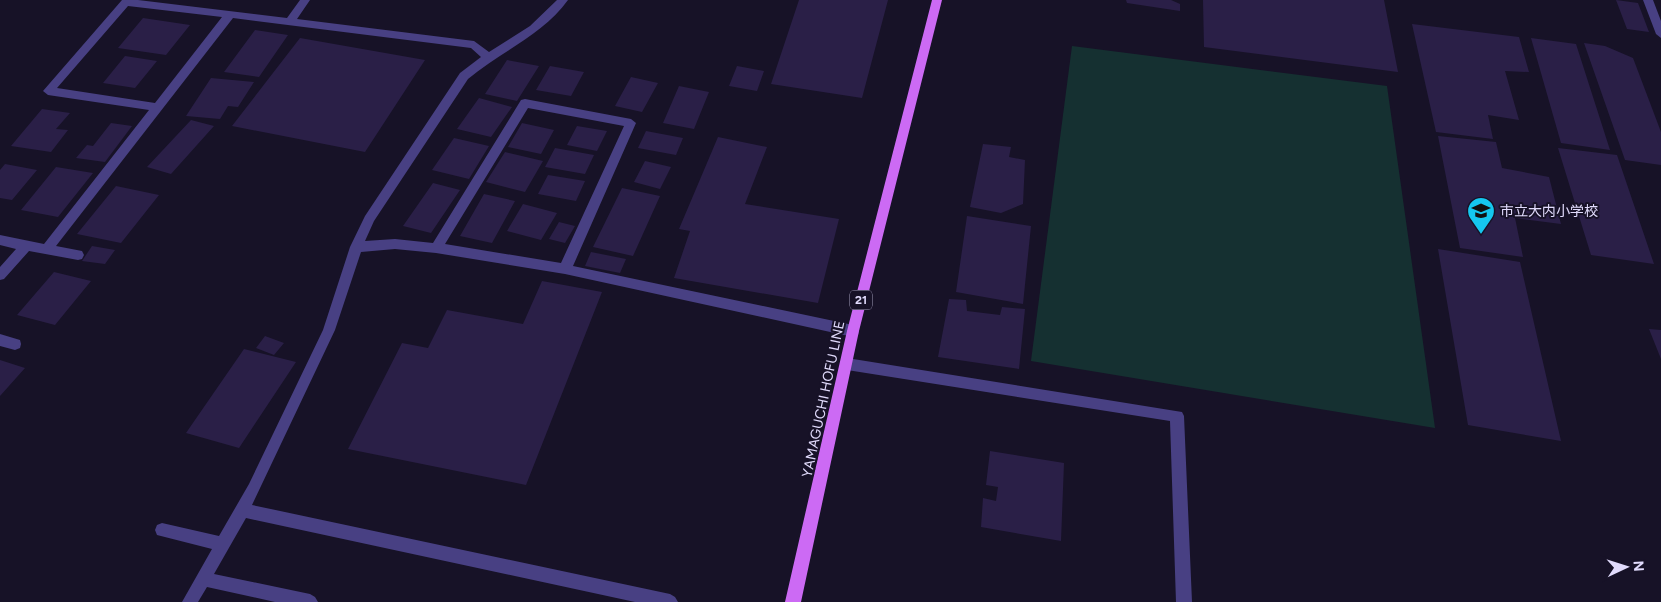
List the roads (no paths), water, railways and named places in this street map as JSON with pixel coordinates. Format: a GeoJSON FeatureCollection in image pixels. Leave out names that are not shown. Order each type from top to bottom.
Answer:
{"type":"FeatureCollection","features":[{"type":"Feature","properties":{"kind":"main road","name":"YAMAGUCHI HOFU LINE"},"geometry":{"type":"LineString","coordinates":[[793,602],[853,331],[937,0]]}},
{"type":"Feature","properties":{"kind":"street"},"geometry":{"type":"LineString","coordinates":[[290,21],[305,0]]}},
{"type":"Feature","properties":{"kind":"street"},"geometry":{"type":"LineString","coordinates":[[190,602],[242,510],[329,330],[356,247],[369,219],[464,76],[488,57],[534,28],[563,0]]}},
{"type":"Feature","properties":{"kind":"street"},"geometry":{"type":"LineString","coordinates":[[1648,0],[1661,34]]}},
{"type":"Feature","properties":{"kind":"street"},"geometry":{"type":"LineString","coordinates":[[158,106],[48,91],[126,2],[474,45],[488,57]]}},
{"type":"Feature","properties":{"kind":"street"},"geometry":{"type":"LineString","coordinates":[[46,250],[230,14]]}},
{"type":"Feature","properties":{"kind":"street"},"geometry":{"type":"LineString","coordinates":[[436,248],[525,103],[631,123],[565,269]]}},
{"type":"Feature","properties":{"kind":"street"},"geometry":{"type":"LineString","coordinates":[[0,240],[78,255]]}},
{"type":"Feature","properties":{"kind":"street"},"geometry":{"type":"LineString","coordinates":[[356,247],[395,244],[436,248],[565,269],[853,331]]}},
{"type":"Feature","properties":{"kind":"street"},"geometry":{"type":"LineString","coordinates":[[0,275],[26,246]]}},
{"type":"Feature","properties":{"kind":"street"},"geometry":{"type":"LineString","coordinates":[[0,340],[15,344]]}},
{"type":"Feature","properties":{"kind":"street"},"geometry":{"type":"LineString","coordinates":[[847,364],[1177,416],[1184,602]]}},
{"type":"Feature","properties":{"kind":"street"},"geometry":{"type":"LineString","coordinates":[[242,510],[670,602]]}},
{"type":"Feature","properties":{"kind":"street"},"geometry":{"type":"LineString","coordinates":[[162,530],[223,544]]}},
{"type":"Feature","properties":{"kind":"street"},"geometry":{"type":"LineString","coordinates":[[203,579],[310,602]]}},
{"type":"Feature","properties":{"kind":"place","name":"市立大内小学校"},"geometry":{"type":"Point","coordinates":[1481,235]}}]}
